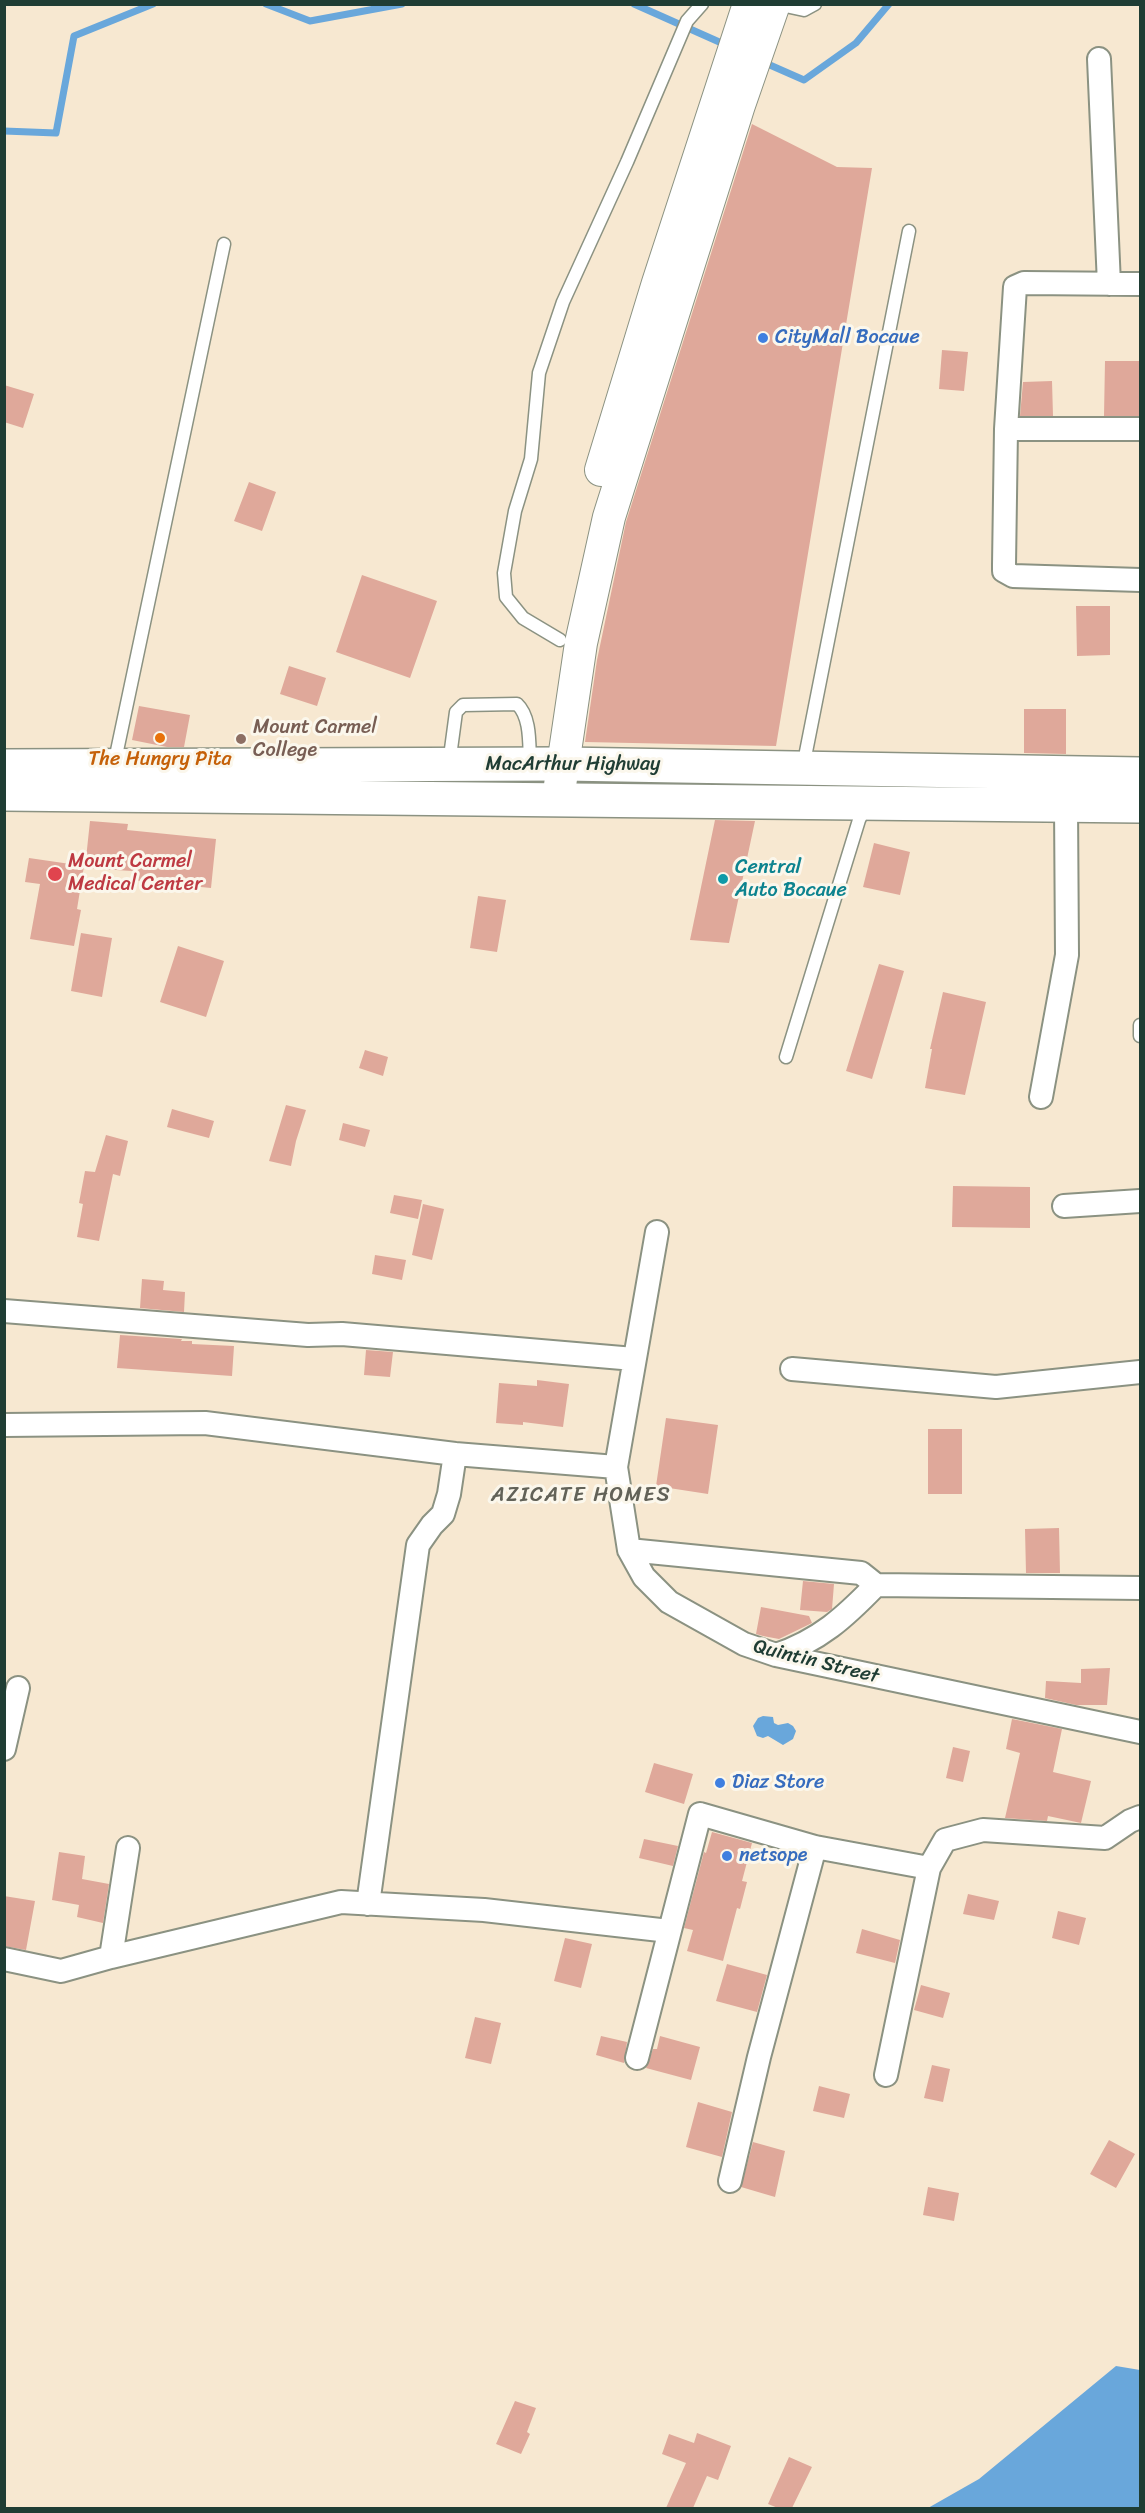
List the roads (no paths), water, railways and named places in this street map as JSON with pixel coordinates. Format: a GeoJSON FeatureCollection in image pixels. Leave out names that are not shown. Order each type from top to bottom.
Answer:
{"type":"FeatureCollection","features":[{"type":"Feature","properties":{"kind":"highway","name":"MacArthur Highway"},"geometry":{"type":"LineString","coordinates":[[4,766],[545,764],[1140,774]]}},
{"type":"Feature","properties":{"kind":"highway","name":"MacArthur Highway"},"geometry":{"type":"LineString","coordinates":[[4,794],[1140,806]]}},
{"type":"Feature","properties":{"kind":"street"},"geometry":{"type":"LineString","coordinates":[[748,4],[750,37]]}},
{"type":"Feature","properties":{"kind":"street"},"geometry":{"type":"LineString","coordinates":[[545,764],[581,643],[609,517],[733,89],[750,37],[775,4]]}},
{"type":"Feature","properties":{"kind":"street"},"geometry":{"type":"LineString","coordinates":[[1099,58],[1109,284]]}},
{"type":"Feature","properties":{"kind":"street"},"geometry":{"type":"LineString","coordinates":[[547,799],[545,764],[560,640],[589,512],[658,283],[733,89]]}},
{"type":"Feature","properties":{"kind":"street"},"geometry":{"type":"LineString","coordinates":[[1140,284],[1024,283],[1016,287],[1006,429],[1004,565],[1008,575],[1140,579]]}},
{"type":"Feature","properties":{"kind":"street"},"geometry":{"type":"LineString","coordinates":[[1006,429],[1140,429]]}},
{"type":"Feature","properties":{"kind":"street"},"geometry":{"type":"LineString","coordinates":[[1041,1097],[1067,956],[1066,805]]}},
{"type":"Feature","properties":{"kind":"street"},"geometry":{"type":"LineString","coordinates":[[1064,1206],[1140,1200]]}},
{"type":"Feature","properties":{"kind":"street","name":"Quintin Street"},"geometry":{"type":"LineString","coordinates":[[657,1232],[616,1467],[629,1550],[644,1577],[669,1602],[704,1624],[744,1644],[776,1655],[1140,1732]]}},
{"type":"Feature","properties":{"kind":"street"},"geometry":{"type":"LineString","coordinates":[[4,1311],[308,1335],[342,1334],[634,1359]]}},
{"type":"Feature","properties":{"kind":"street"},"geometry":{"type":"LineString","coordinates":[[792,1369],[996,1387],[1140,1372]]}},
{"type":"Feature","properties":{"kind":"street"},"geometry":{"type":"LineString","coordinates":[[4,1425],[206,1423],[455,1454],[616,1467]]}},
{"type":"Feature","properties":{"kind":"street"},"geometry":{"type":"LineString","coordinates":[[368,1904],[418,1545],[443,1514],[449,1494],[455,1454]]}},
{"type":"Feature","properties":{"kind":"street"},"geometry":{"type":"LineString","coordinates":[[629,1550],[861,1573],[876,1585],[1140,1588]]}},
{"type":"Feature","properties":{"kind":"street"},"geometry":{"type":"LineString","coordinates":[[776,1655],[800,1647],[825,1632],[847,1616],[876,1585]]}},
{"type":"Feature","properties":{"kind":"street"},"geometry":{"type":"LineString","coordinates":[[4,1749],[18,1688]]}},
{"type":"Feature","properties":{"kind":"street"},"geometry":{"type":"LineString","coordinates":[[637,2058],[700,1814],[815,1847],[928,1869]]}},
{"type":"Feature","properties":{"kind":"street"},"geometry":{"type":"LineString","coordinates":[[886,2075],[928,1869],[945,1840],[983,1830],[1105,1838],[1140,1817]]}},
{"type":"Feature","properties":{"kind":"street"},"geometry":{"type":"LineString","coordinates":[[730,2181],[759,2057],[815,1847]]}},
{"type":"Feature","properties":{"kind":"street"},"geometry":{"type":"LineString","coordinates":[[111,1957],[128,1848]]}},
{"type":"Feature","properties":{"kind":"street"},"geometry":{"type":"LineString","coordinates":[[4,1959],[62,1971],[111,1957],[341,1902],[484,1910],[669,1931]]}},
{"type":"Feature","properties":{"kind":"lane"},"geometry":{"type":"LineString","coordinates":[[560,640],[523,618],[506,597],[504,581],[515,511],[531,459],[540,373],[563,302],[627,162],[687,21],[702,4]]}},
{"type":"Feature","properties":{"kind":"lane"},"geometry":{"type":"LineString","coordinates":[[775,4],[804,10],[815,4]]}},
{"type":"Feature","properties":{"kind":"lane"},"geometry":{"type":"LineString","coordinates":[[802,768],[909,231]]}},
{"type":"Feature","properties":{"kind":"lane"},"geometry":{"type":"LineString","coordinates":[[114,767],[224,244]]}},
{"type":"Feature","properties":{"kind":"lane"},"geometry":{"type":"LineString","coordinates":[[449,765],[456,712],[463,705],[517,704],[522,710],[528,730],[545,764]]}},
{"type":"Feature","properties":{"kind":"lane"},"geometry":{"type":"LineString","coordinates":[[786,1057],[859,820],[867,803]]}},
{"type":"Feature","properties":{"kind":"water"},"geometry":{"type":"Polygon","coordinates":[[[773,1717],[774,1723],[778,1725],[788,1723],[793,1726],[796,1731],[793,1739],[783,1745],[768,1736],[763,1738],[757,1736],[753,1726],[758,1718],[773,1717]]]}},
{"type":"Feature","properties":{"kind":"water"},"geometry":{"type":"Polygon","coordinates":[[[1116,2366],[1140,2370],[1140,2508],[928,2508],[979,2479],[1116,2366]]]}},
{"type":"Feature","properties":{"kind":"waterway"},"geometry":{"type":"LineString","coordinates":[[4,131],[56,133],[74,36],[153,4]]}},
{"type":"Feature","properties":{"kind":"waterway"},"geometry":{"type":"LineString","coordinates":[[266,4],[310,21],[402,4]]}},
{"type":"Feature","properties":{"kind":"waterway"},"geometry":{"type":"LineString","coordinates":[[634,4],[726,45]]}},
{"type":"Feature","properties":{"kind":"waterway"},"geometry":{"type":"LineString","coordinates":[[763,62],[804,80],[856,43],[889,4]]}},
{"type":"Feature","properties":{"kind":"place","name":"CityMall Bocaue"},"geometry":{"type":"Point","coordinates":[763,338]}},
{"type":"Feature","properties":{"kind":"place","name":"The Hungry Pita"},"geometry":{"type":"Point","coordinates":[160,738]}},
{"type":"Feature","properties":{"kind":"place","name":"Mount Carmel College"},"geometry":{"type":"Point","coordinates":[241,739]}},
{"type":"Feature","properties":{"kind":"place","name":"Mount Carmel Medical Center"},"geometry":{"type":"Point","coordinates":[55,874]}},
{"type":"Feature","properties":{"kind":"place","name":"Central Auto Bocaue"},"geometry":{"type":"Point","coordinates":[723,879]}},
{"type":"Feature","properties":{"kind":"place","name":"Diaz Store"},"geometry":{"type":"Point","coordinates":[720,1783]}},
{"type":"Feature","properties":{"kind":"place","name":"netsope"},"geometry":{"type":"Point","coordinates":[727,1856]}},
{"type":"Feature","properties":{"kind":"district","name":"AZICATE HOMES"},"geometry":{"type":"Point","coordinates":[581,1496]}}]}
